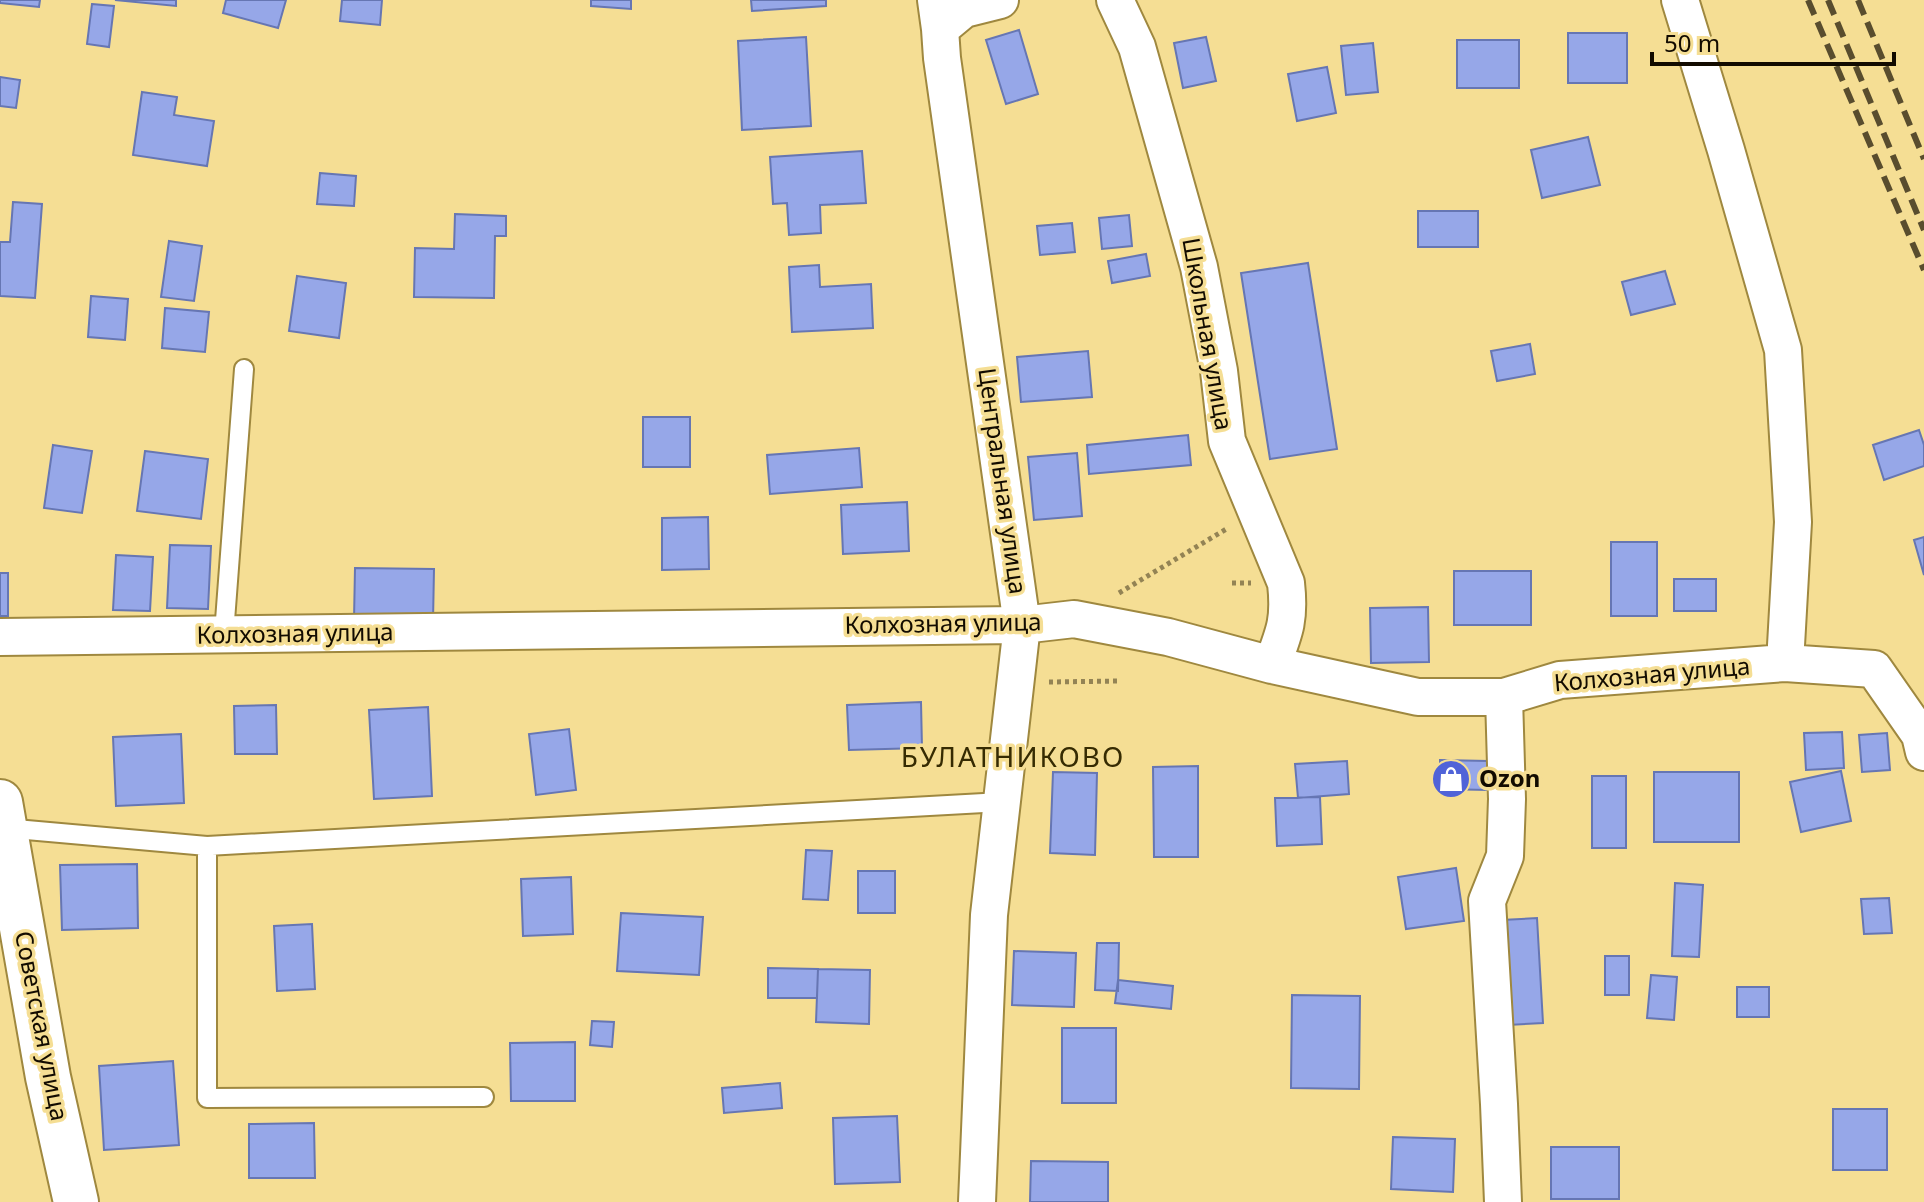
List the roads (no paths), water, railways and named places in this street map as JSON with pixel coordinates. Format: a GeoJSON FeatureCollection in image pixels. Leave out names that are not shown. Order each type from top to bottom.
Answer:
{"type":"FeatureCollection","features":[{"type":"Feature","properties":{"kind":"street"},"geometry":{"type":"LineString","coordinates":[[938,15],[1000,0]]}},
{"type":"Feature","properties":{"kind":"street","name":"Школьная улица"},"geometry":{"type":"LineString","coordinates":[[1115,0],[1137,47],[1199,267],[1219,371],[1227,441],[1286,583],[1289,608],[1285,632],[1272,665]]}},
{"type":"Feature","properties":{"kind":"street"},"geometry":{"type":"LineString","coordinates":[[1680,0],[1783,350],[1793,522],[1785,663]]}},
{"type":"Feature","properties":{"kind":"street","name":"Центральная улица"},"geometry":{"type":"LineString","coordinates":[[938,15],[1022,625],[989,915],[977,1202]]}},
{"type":"Feature","properties":{"kind":"street","name":"Колхозная улица"},"geometry":{"type":"LineString","coordinates":[[0,637],[1022,625],[1074,619],[1168,637],[1272,665],[1418,697],[1504,697],[1560,680],[1785,663],[1874,669],[1920,735],[1924,752]]}},
{"type":"Feature","properties":{"kind":"street"},"geometry":{"type":"LineString","coordinates":[[1503,1202],[1487,901],[1505,856],[1504,697]]}},
{"type":"Feature","properties":{"kind":"street","name":"Советская улица"},"geometry":{"type":"LineString","coordinates":[[2,815],[48,1077],[76,1202]]}},
{"type":"Feature","properties":{"kind":"lane"},"geometry":{"type":"LineString","coordinates":[[224,634],[244,369]]}},
{"type":"Feature","properties":{"kind":"lane"},"geometry":{"type":"LineString","coordinates":[[2,815],[207,846],[1002,802]]}},
{"type":"Feature","properties":{"kind":"lane"},"geometry":{"type":"LineString","coordinates":[[207,846],[207,1098],[484,1097]]}},
{"type":"Feature","properties":{"kind":"railway"},"geometry":{"type":"LineString","coordinates":[[1808,0],[1924,270]]}},
{"type":"Feature","properties":{"kind":"railway"},"geometry":{"type":"LineString","coordinates":[[1828,0],[1924,230]]}},
{"type":"Feature","properties":{"kind":"railway"},"geometry":{"type":"LineString","coordinates":[[1858,0],[1924,159]]}},
{"type":"Feature","properties":{"kind":"place","name":"Ozon"},"geometry":{"type":"Point","coordinates":[1451,779]}},
{"type":"Feature","properties":{"kind":"district","name":"БУЛАТНИКОВО"},"geometry":{"type":"Point","coordinates":[1013,757]}}]}
